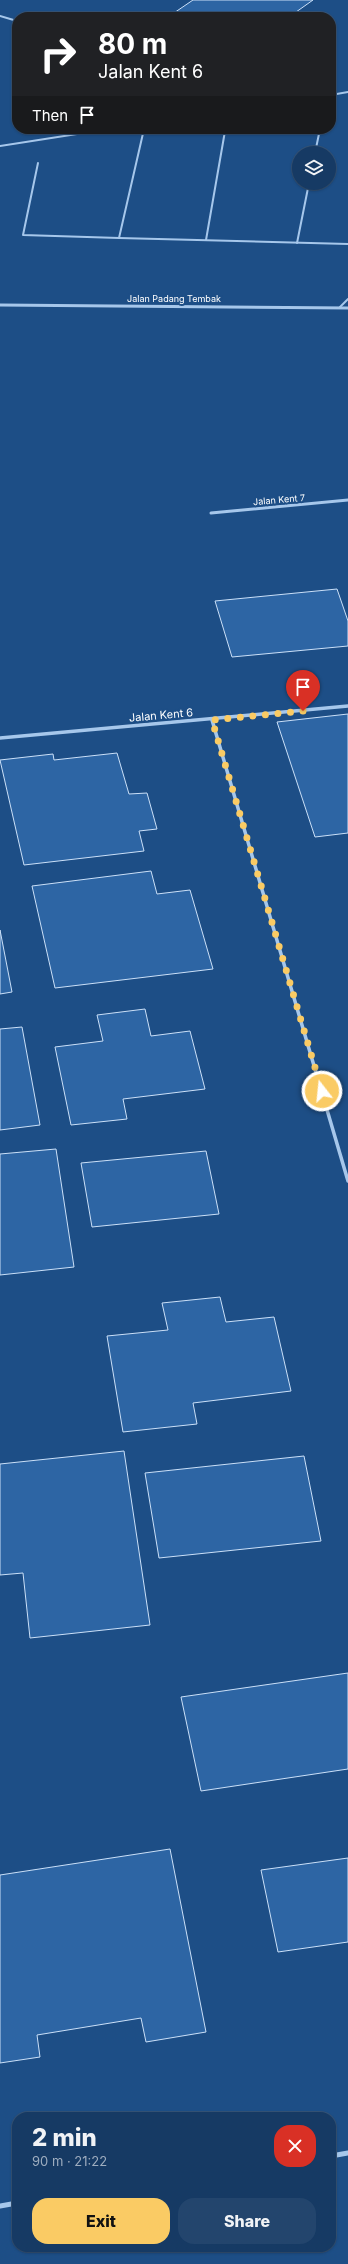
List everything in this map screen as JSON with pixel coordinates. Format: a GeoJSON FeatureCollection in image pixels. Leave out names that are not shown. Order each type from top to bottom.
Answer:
{"type":"FeatureCollection","features":[{"type":"Feature","properties":{"kind":"street","name":"Jalan Padang Tembak"},"geometry":{"type":"LineString","coordinates":[[0,305],[348,308]]}},
{"type":"Feature","properties":{"kind":"street","name":"Jalan Kent 7"},"geometry":{"type":"LineString","coordinates":[[211,513],[348,500]]}},
{"type":"Feature","properties":{"kind":"street","name":"Jalan Kent 6"},"geometry":{"type":"LineString","coordinates":[[0,738],[212,720],[348,706]]}},
{"type":"Feature","properties":{"kind":"street"},"geometry":{"type":"LineString","coordinates":[[212,720],[348,1181]]}},
{"type":"Feature","properties":{"kind":"street"},"geometry":{"type":"LineString","coordinates":[[336,2155],[348,2153]]}},
{"type":"Feature","properties":{"kind":"street"},"geometry":{"type":"LineString","coordinates":[[0,2206],[12,2204]]}},
{"type":"Feature","properties":{"kind":"lane"},"geometry":{"type":"LineString","coordinates":[[0,16],[12,19]]}},
{"type":"Feature","properties":{"kind":"lane"},"geometry":{"type":"LineString","coordinates":[[336,94],[348,92]]}},
{"type":"Feature","properties":{"kind":"lane"},"geometry":{"type":"LineString","coordinates":[[0,146],[77,134]]}},
{"type":"Feature","properties":{"kind":"lane"},"geometry":{"type":"LineString","coordinates":[[119,238],[143,134]]}},
{"type":"Feature","properties":{"kind":"lane"},"geometry":{"type":"LineString","coordinates":[[206,240],[224,134]]}},
{"type":"Feature","properties":{"kind":"lane"},"geometry":{"type":"LineString","coordinates":[[316,146],[319,134]]}},
{"type":"Feature","properties":{"kind":"lane"},"geometry":{"type":"LineString","coordinates":[[38,163],[23,235],[348,244]]}},
{"type":"Feature","properties":{"kind":"lane"},"geometry":{"type":"LineString","coordinates":[[297,243],[308,190]]}},
{"type":"Feature","properties":{"kind":"lane"},"geometry":{"type":"LineString","coordinates":[[340,308],[348,299]]}},
{"type":"Feature","properties":{"kind":"building"},"geometry":{"type":"Polygon","coordinates":[[[193,0],[313,0],[296,12],[175,12],[193,0]]]}},
{"type":"Feature","properties":{"kind":"building"},"geometry":{"type":"Polygon","coordinates":[[[337,589],[348,621],[348,646],[232,657],[215,601],[337,589]]]}},
{"type":"Feature","properties":{"kind":"building"},"geometry":{"type":"Polygon","coordinates":[[[348,714],[348,833],[315,837],[277,722],[348,714]]]}},
{"type":"Feature","properties":{"kind":"building"},"geometry":{"type":"Polygon","coordinates":[[[117,753],[129,794],[147,793],[157,829],[139,831],[144,851],[24,865],[0,760],[53,754],[54,760],[117,753]]]}},
{"type":"Feature","properties":{"kind":"building"},"geometry":{"type":"Polygon","coordinates":[[[151,871],[157,894],[190,890],[213,969],[55,988],[32,886],[151,871]]]}},
{"type":"Feature","properties":{"kind":"building"},"geometry":{"type":"Polygon","coordinates":[[[0,930],[12,992],[0,994],[0,930]]]}},
{"type":"Feature","properties":{"kind":"building"},"geometry":{"type":"Polygon","coordinates":[[[145,1009],[151,1036],[190,1031],[205,1089],[123,1099],[127,1119],[71,1125],[55,1047],[103,1041],[97,1015],[145,1009]]]}},
{"type":"Feature","properties":{"kind":"building"},"geometry":{"type":"Polygon","coordinates":[[[22,1027],[40,1125],[0,1130],[0,1029],[22,1027]]]}},
{"type":"Feature","properties":{"kind":"building"},"geometry":{"type":"Polygon","coordinates":[[[56,1149],[74,1267],[0,1275],[0,1154],[56,1149]]]}},
{"type":"Feature","properties":{"kind":"building"},"geometry":{"type":"Polygon","coordinates":[[[206,1151],[219,1214],[92,1227],[81,1163],[206,1151]]]}},
{"type":"Feature","properties":{"kind":"building"},"geometry":{"type":"Polygon","coordinates":[[[220,1297],[226,1322],[274,1317],[291,1391],[193,1403],[197,1424],[123,1432],[107,1336],[168,1330],[162,1303],[220,1297]]]}},
{"type":"Feature","properties":{"kind":"building"},"geometry":{"type":"Polygon","coordinates":[[[124,1451],[150,1625],[30,1638],[23,1573],[0,1575],[0,1464],[124,1451]]]}},
{"type":"Feature","properties":{"kind":"building"},"geometry":{"type":"Polygon","coordinates":[[[304,1456],[321,1541],[159,1558],[145,1473],[304,1456]]]}},
{"type":"Feature","properties":{"kind":"building"},"geometry":{"type":"Polygon","coordinates":[[[348,1673],[348,1769],[201,1791],[181,1697],[348,1673]]]}},
{"type":"Feature","properties":{"kind":"building"},"geometry":{"type":"Polygon","coordinates":[[[170,1849],[206,2032],[146,2042],[141,2018],[37,2035],[40,2057],[0,2063],[0,1875],[170,1849]]]}},
{"type":"Feature","properties":{"kind":"building"},"geometry":{"type":"Polygon","coordinates":[[[348,1858],[348,1942],[278,1952],[261,1870],[348,1858]]]}},
{"type":"Feature","properties":{"kind":"route"},"geometry":{"type":"LineString","coordinates":[[303,711],[212,720],[322,1091]]}}]}
